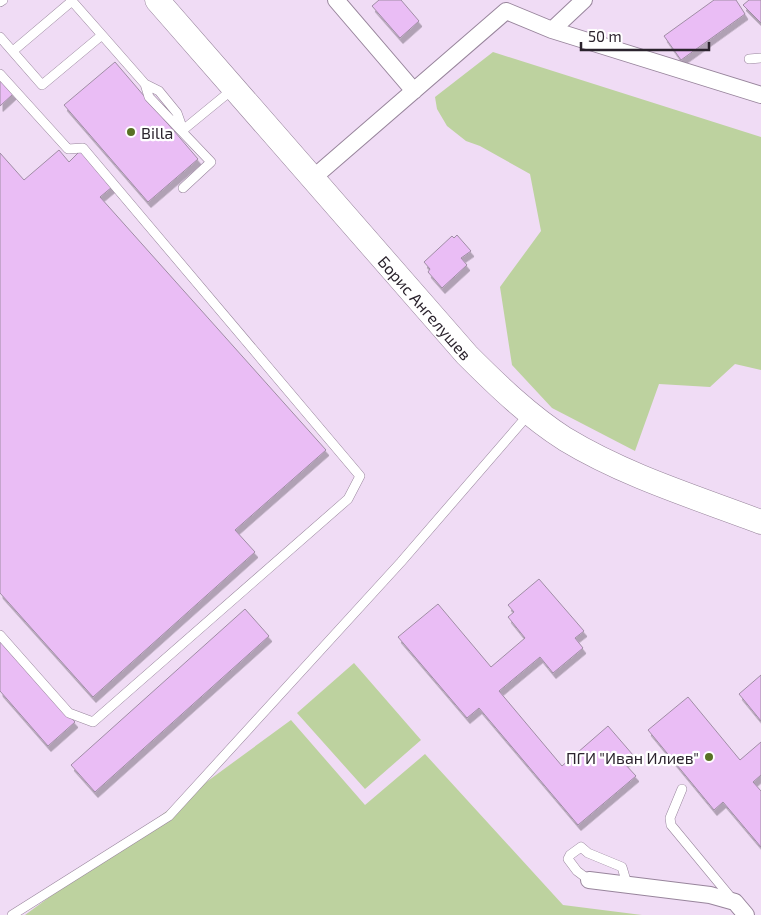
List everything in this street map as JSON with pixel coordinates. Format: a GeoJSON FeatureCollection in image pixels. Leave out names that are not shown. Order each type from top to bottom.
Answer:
{"type":"FeatureCollection","features":[{"type":"Feature","properties":{"kind":"street","name":"Борис Ангелушев"},"geometry":{"type":"LineString","coordinates":[[157,0],[467,355],[502,390],[565,438],[640,478],[761,522]]}},
{"type":"Feature","properties":{"kind":"street"},"geometry":{"type":"LineString","coordinates":[[336,0],[414,91]]}},
{"type":"Feature","properties":{"kind":"street"},"geometry":{"type":"LineString","coordinates":[[552,30],[584,0]]}},
{"type":"Feature","properties":{"kind":"street"},"geometry":{"type":"LineString","coordinates":[[312,178],[414,91],[505,5],[552,30],[761,95]]}},
{"type":"Feature","properties":{"kind":"street"},"geometry":{"type":"LineString","coordinates":[[589,880],[710,895],[740,909]]}},
{"type":"Feature","properties":{"kind":"lane"},"geometry":{"type":"LineString","coordinates":[[14,51],[71,1],[145,84],[158,91],[176,113],[183,130],[211,162],[183,188]]}},
{"type":"Feature","properties":{"kind":"lane"},"geometry":{"type":"LineString","coordinates":[[0,37],[42,85],[102,35]]}},
{"type":"Feature","properties":{"kind":"lane"},"geometry":{"type":"LineString","coordinates":[[748,59],[761,58]]}},
{"type":"Feature","properties":{"kind":"lane"},"geometry":{"type":"LineString","coordinates":[[0,74],[68,149],[83,148],[360,476],[348,499],[93,722],[69,713],[0,635]]}},
{"type":"Feature","properties":{"kind":"lane"},"geometry":{"type":"LineString","coordinates":[[183,130],[233,89]]}},
{"type":"Feature","properties":{"kind":"lane"},"geometry":{"type":"LineString","coordinates":[[12,915],[169,816],[401,562],[530,412]]}},
{"type":"Feature","properties":{"kind":"lane"},"geometry":{"type":"LineString","coordinates":[[682,789],[670,818],[671,825],[740,909]]}},
{"type":"Feature","properties":{"kind":"lane"},"geometry":{"type":"LineString","coordinates":[[589,880],[577,871],[568,859],[570,855],[581,848],[588,853],[622,867],[627,884]]}},
{"type":"Feature","properties":{"kind":"green space"},"geometry":{"type":"Polygon","coordinates":[[[493,52],[761,137],[761,370],[735,364],[710,387],[659,384],[635,451],[552,408],[512,365],[500,287],[541,231],[530,174],[480,146],[466,141],[447,126],[437,109],[435,97],[493,52]]]}},
{"type":"Feature","properties":{"kind":"green space"},"geometry":{"type":"Polygon","coordinates":[[[354,663],[421,740],[365,789],[297,713],[354,663]]]}},
{"type":"Feature","properties":{"kind":"green space"},"geometry":{"type":"Polygon","coordinates":[[[291,720],[365,805],[425,754],[563,905],[642,915],[25,915],[291,720]]]}},
{"type":"Feature","properties":{"kind":"building"},"geometry":{"type":"Polygon","coordinates":[[[379,0],[401,0],[419,21],[400,38],[372,6],[379,0]]]}},
{"type":"Feature","properties":{"kind":"building"},"geometry":{"type":"Polygon","coordinates":[[[714,0],[736,0],[745,14],[681,60],[664,36],[714,0]]]}},
{"type":"Feature","properties":{"kind":"building"},"geometry":{"type":"Polygon","coordinates":[[[749,0],[761,0],[761,23],[743,5],[749,0]]]}},
{"type":"Feature","properties":{"kind":"building","name":"Billa"},"geometry":{"type":"Polygon","coordinates":[[[115,62],[198,159],[148,202],[64,105],[115,62]]]}},
{"type":"Feature","properties":{"kind":"building"},"geometry":{"type":"Polygon","coordinates":[[[0,80],[13,94],[0,106],[0,80]]]}},
{"type":"Feature","properties":{"kind":"building"},"geometry":{"type":"Polygon","coordinates":[[[59,150],[69,162],[80,151],[112,187],[100,197],[326,450],[235,530],[255,552],[93,697],[0,593],[0,153],[24,180],[59,150]]]}},
{"type":"Feature","properties":{"kind":"building"},"geometry":{"type":"Polygon","coordinates":[[[457,235],[471,251],[461,258],[467,265],[442,288],[428,272],[430,269],[424,262],[452,236],[454,238],[457,235]]]}},
{"type":"Feature","properties":{"kind":"building"},"geometry":{"type":"Polygon","coordinates":[[[539,579],[584,631],[575,638],[583,648],[553,673],[540,657],[499,691],[562,766],[608,726],[633,755],[624,763],[636,776],[578,825],[479,708],[467,718],[398,637],[438,604],[491,667],[525,638],[508,617],[514,612],[508,605],[539,579]]]}},
{"type":"Feature","properties":{"kind":"building"},"geometry":{"type":"Polygon","coordinates":[[[245,609],[269,636],[95,792],[71,765],[245,609]]]}},
{"type":"Feature","properties":{"kind":"building"},"geometry":{"type":"Polygon","coordinates":[[[0,638],[75,722],[48,746],[0,691],[0,638]]]}},
{"type":"Feature","properties":{"kind":"building"},"geometry":{"type":"Polygon","coordinates":[[[761,675],[761,721],[739,694],[761,675]]]}},
{"type":"Feature","properties":{"kind":"building"},"geometry":{"type":"Polygon","coordinates":[[[688,697],[740,760],[761,742],[761,775],[753,782],[761,791],[761,847],[723,802],[714,810],[648,730],[688,697]]]}},
{"type":"Feature","properties":{"kind":"place","name":"Billa"},"geometry":{"type":"Point","coordinates":[131,132]}},
{"type":"Feature","properties":{"kind":"place","name":"ПГИ \"Иван Илиев\""},"geometry":{"type":"Point","coordinates":[709,757]}}]}
